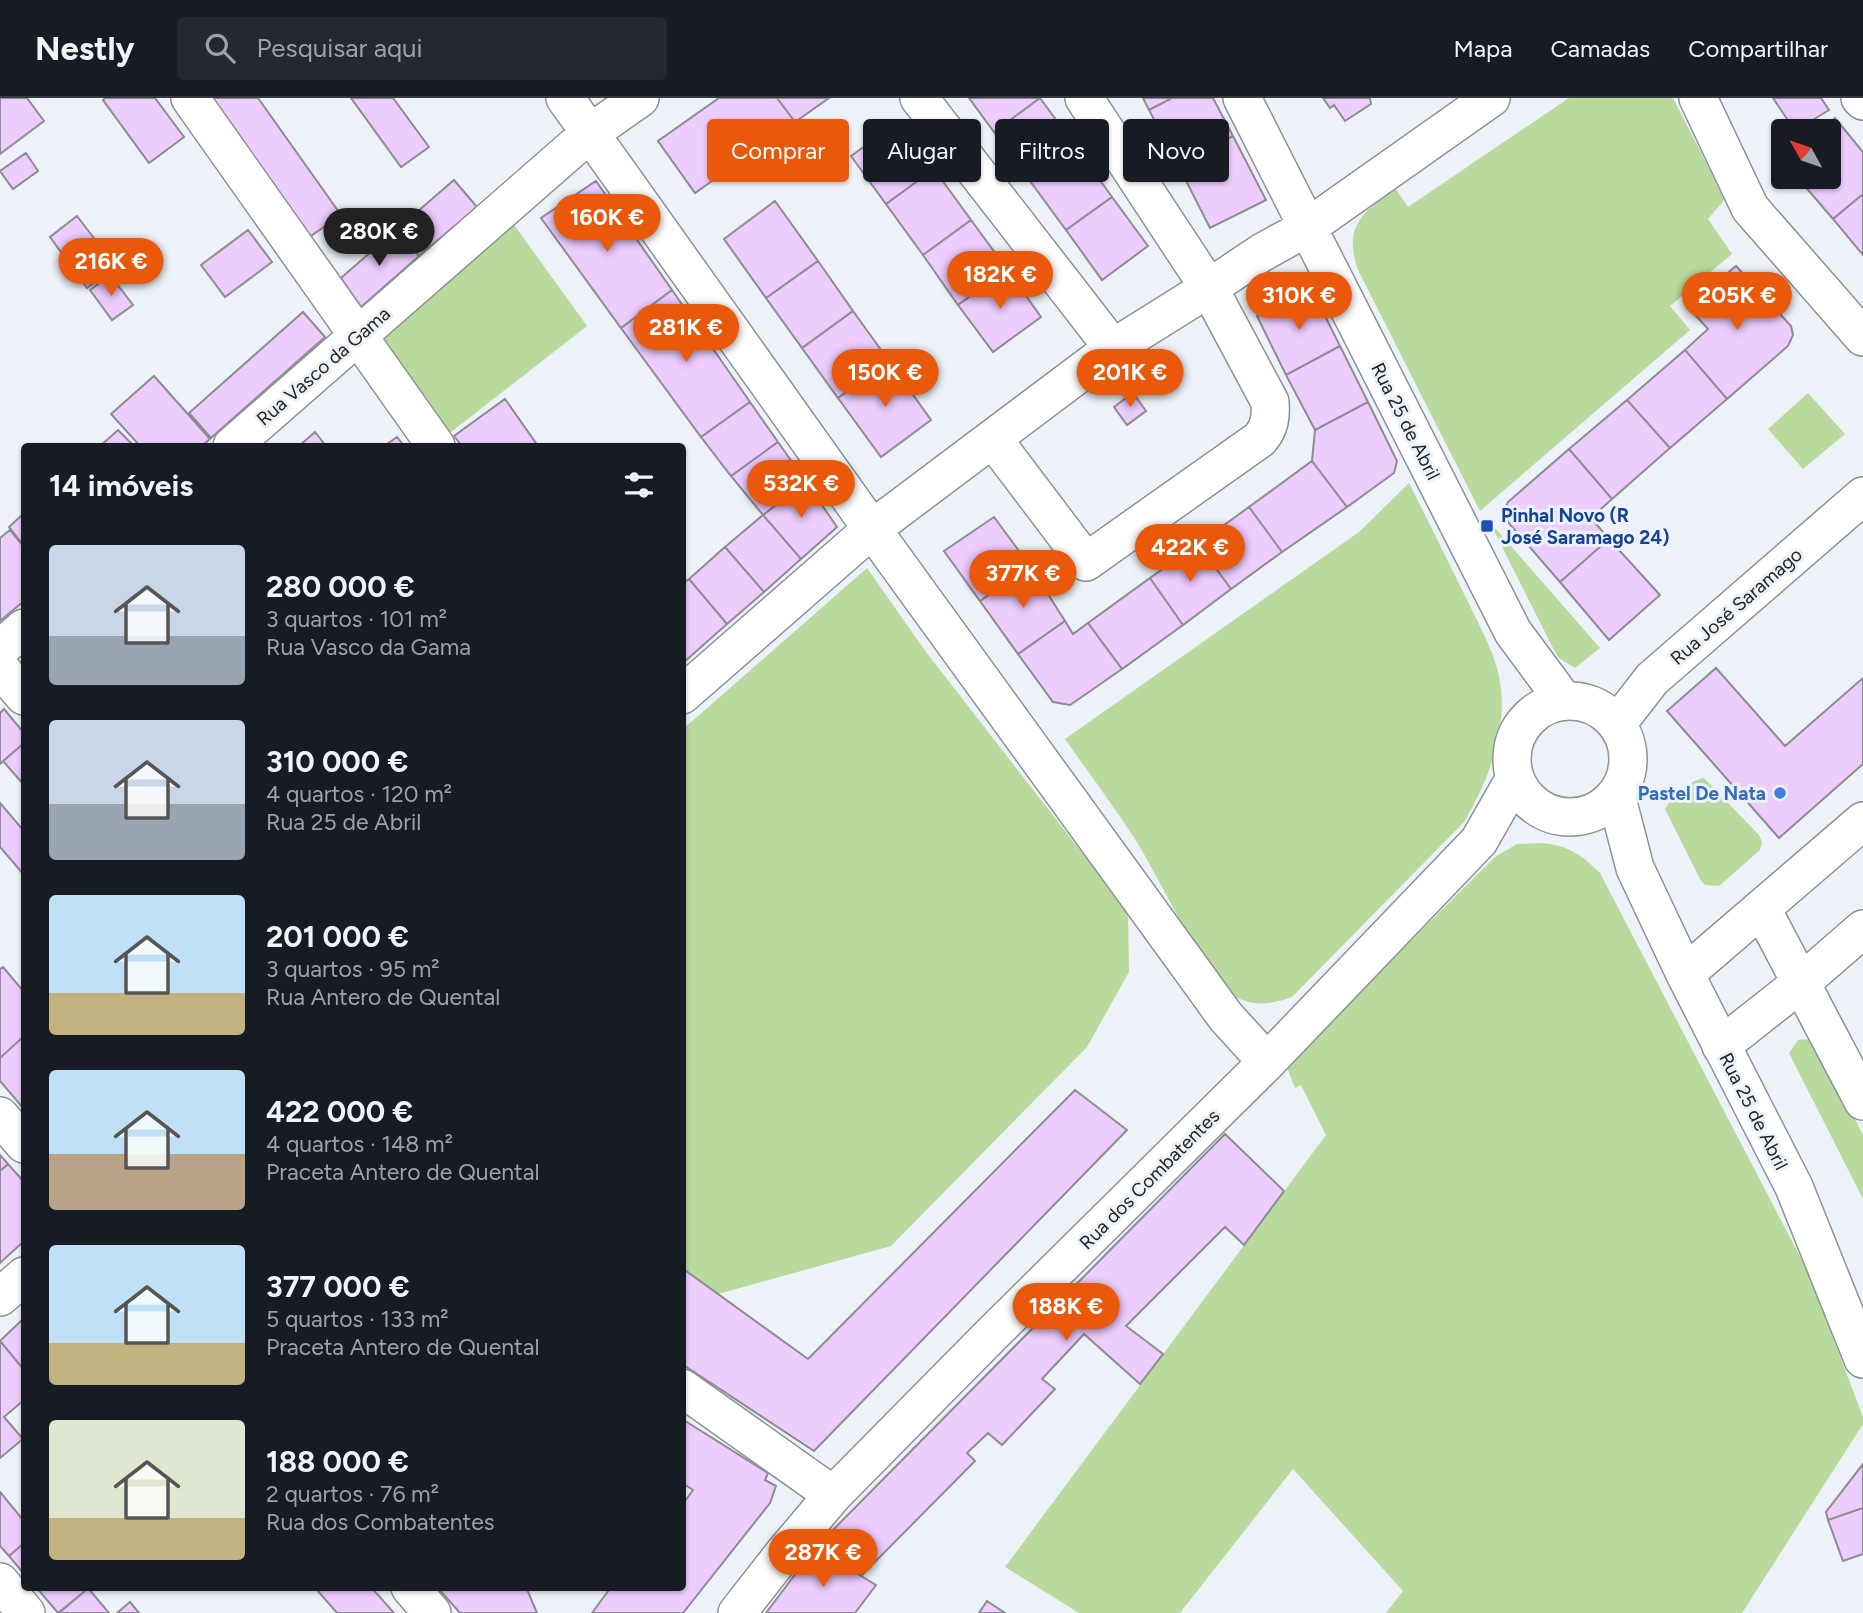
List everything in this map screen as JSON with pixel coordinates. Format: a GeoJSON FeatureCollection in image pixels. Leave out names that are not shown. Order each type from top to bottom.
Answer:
{"type":"FeatureCollection","features":[{"type":"Feature","properties":{"kind":"street"},"geometry":{"type":"LineString","coordinates":[[190,98],[434,443]]}},
{"type":"Feature","properties":{"kind":"street"},"geometry":{"type":"LineString","coordinates":[[565,98],[872,529],[1226,1017],[1267,1062]]}},
{"type":"Feature","properties":{"kind":"street","name":"Rua Vasco da Gama"},"geometry":{"type":"LineString","coordinates":[[235,443],[590,133],[640,98]]}},
{"type":"Feature","properties":{"kind":"street"},"geometry":{"type":"LineString","coordinates":[[919,98],[1113,348]]}},
{"type":"Feature","properties":{"kind":"street"},"geometry":{"type":"LineString","coordinates":[[993,439],[1086,562],[1260,439],[1271,416],[1270,402],[1209,288],[1084,98]]}},
{"type":"Feature","properties":{"kind":"street","name":"Rua 25 de Abril"},"geometry":{"type":"LineString","coordinates":[[1242,98],[1513,632],[1564,701]]}},
{"type":"Feature","properties":{"kind":"street"},"geometry":{"type":"LineString","coordinates":[[686,692],[872,529],[1113,348],[1261,253],[1308,227],[1491,98]]}},
{"type":"Feature","properties":{"kind":"street"},"geometry":{"type":"LineString","coordinates":[[1698,98],[1750,208],[1863,337]]}},
{"type":"Feature","properties":{"kind":"street","name":"Rua José Saramago"},"geometry":{"type":"LineString","coordinates":[[1617,724],[1652,679],[1863,496]]}},
{"type":"Feature","properties":{"kind":"street"},"geometry":{"type":"LineString","coordinates":[[0,649],[21,631]]}},
{"type":"Feature","properties":{"kind":"street","name":"Rua 25 de Abril"},"geometry":{"type":"LineString","coordinates":[[1513,632],[1526,677],[1527,720]]}},
{"type":"Feature","properties":{"kind":"street"},"geometry":{"type":"LineString","coordinates":[[0,668],[21,692]]}},
{"type":"Feature","properties":{"kind":"street"},"geometry":{"type":"LineString","coordinates":[[1564,701],[1594,705],[1617,724],[1626,741],[1628,760],[1625,779],[1605,805],[1562,814],[1527,797],[1515,778],[1513,748],[1518,733],[1537,711],[1564,701]]}},
{"type":"Feature","properties":{"kind":"street","name":"Rua dos Combatentes"},"geometry":{"type":"LineString","coordinates":[[737,1613],[834,1495],[1000,1325],[1267,1062],[1479,841],[1515,778]]}},
{"type":"Feature","properties":{"kind":"street","name":"Rua 25 de Abril"},"geometry":{"type":"LineString","coordinates":[[1615,795],[1634,868],[1794,1188],[1863,1359]]}},
{"type":"Feature","properties":{"kind":"street","name":"Rua 25 de Abril"},"geometry":{"type":"LineString","coordinates":[[1562,814],[1634,868]]}},
{"type":"Feature","properties":{"kind":"street","name":"Rua dos Combatentes"},"geometry":{"type":"LineString","coordinates":[[1479,841],[1562,814]]}},
{"type":"Feature","properties":{"kind":"street"},"geometry":{"type":"LineString","coordinates":[[1685,974],[1863,821]]}},
{"type":"Feature","properties":{"kind":"street"},"geometry":{"type":"LineString","coordinates":[[1762,909],[1802,982],[1852,1050],[1863,1101]]}},
{"type":"Feature","properties":{"kind":"street"},"geometry":{"type":"LineString","coordinates":[[1721,1046],[1802,982],[1863,929]]}},
{"type":"Feature","properties":{"kind":"street"},"geometry":{"type":"LineString","coordinates":[[0,1116],[21,1140]]}},
{"type":"Feature","properties":{"kind":"street"},"geometry":{"type":"LineString","coordinates":[[0,1297],[21,1279]]}},
{"type":"Feature","properties":{"kind":"street"},"geometry":{"type":"LineString","coordinates":[[686,1391],[834,1495]]}},
{"type":"Feature","properties":{"kind":"street"},"geometry":{"type":"LineString","coordinates":[[0,1582],[26,1613]]}},
{"type":"Feature","properties":{"kind":"street"},"geometry":{"type":"LineString","coordinates":[[413,1591],[432,1613]]}},
{"type":"Feature","properties":{"kind":"green space"},"geometry":{"type":"Polygon","coordinates":[[[1569,98],[1673,98],[1725,199],[1708,219],[1732,254],[1670,306],[1690,330],[1480,511],[1358,270],[1354,255],[1354,231],[1365,213],[1395,188],[1408,207],[1569,98]]]}},
{"type":"Feature","properties":{"kind":"green space"},"geometry":{"type":"Polygon","coordinates":[[[512,222],[587,326],[441,440],[371,342],[512,222]]]}},
{"type":"Feature","properties":{"kind":"green space"},"geometry":{"type":"Polygon","coordinates":[[[1808,393],[1845,434],[1803,469],[1768,429],[1808,393]]]}},
{"type":"Feature","properties":{"kind":"green space"},"geometry":{"type":"Polygon","coordinates":[[[1409,483],[1497,667],[1502,706],[1493,758],[1480,792],[1464,822],[1292,997],[1266,1003],[1246,1001],[1227,989],[1213,972],[1135,839],[1065,739],[1359,532],[1409,483]]]}},
{"type":"Feature","properties":{"kind":"green space"},"geometry":{"type":"Polygon","coordinates":[[[1489,521],[1600,648],[1575,668],[1559,658],[1554,650],[1489,521]]]}},
{"type":"Feature","properties":{"kind":"green space"},"geometry":{"type":"Polygon","coordinates":[[[867,568],[926,652],[1128,912],[1129,972],[1087,1047],[891,1246],[718,1294],[686,1270],[686,726],[867,568]]]}},
{"type":"Feature","properties":{"kind":"green space"},"geometry":{"type":"Polygon","coordinates":[[[1704,778],[1759,835],[1762,842],[1760,850],[1719,886],[1705,885],[1700,879],[1665,809],[1692,782],[1704,778]]]}},
{"type":"Feature","properties":{"kind":"green space"},"geometry":{"type":"Polygon","coordinates":[[[1544,843],[1575,853],[1600,873],[1809,1274],[1863,1417],[1863,1424],[1742,1613],[1386,1613],[1403,1591],[1293,1469],[1180,1613],[1079,1613],[1005,1567],[1326,1135],[1301,1085],[1295,1088],[1286,1065],[1495,857],[1517,844],[1544,843]]]}},
{"type":"Feature","properties":{"kind":"green space"},"geometry":{"type":"Polygon","coordinates":[[[1810,1039],[1818,1047],[1863,1135],[1863,1199],[1789,1053],[1798,1040],[1810,1039]]]}},
{"type":"Feature","properties":{"kind":"building"},"geometry":{"type":"Polygon","coordinates":[[[0,98],[27,98],[44,121],[0,154],[0,98]]]}},
{"type":"Feature","properties":{"kind":"building"},"geometry":{"type":"Polygon","coordinates":[[[155,98],[184,137],[149,163],[103,100],[155,98]]]}},
{"type":"Feature","properties":{"kind":"building"},"geometry":{"type":"Polygon","coordinates":[[[209,98],[258,98],[341,215],[308,238],[209,98]]]}},
{"type":"Feature","properties":{"kind":"building"},"geometry":{"type":"Polygon","coordinates":[[[351,98],[393,98],[429,147],[401,167],[351,98]]]}},
{"type":"Feature","properties":{"kind":"building"},"geometry":{"type":"Polygon","coordinates":[[[719,98],[777,98],[793,119],[707,119],[707,182],[710,182],[695,193],[658,141],[719,98]]]}},
{"type":"Feature","properties":{"kind":"building"},"geometry":{"type":"Polygon","coordinates":[[[777,98],[829,98],[799,119],[793,119],[777,98]]]}},
{"type":"Feature","properties":{"kind":"building"},"geometry":{"type":"Polygon","coordinates":[[[969,98],[1040,98],[1012,119],[995,119],[994,132],[969,98]]]}},
{"type":"Feature","properties":{"kind":"building"},"geometry":{"type":"Polygon","coordinates":[[[1040,98],[1055,119],[1012,119],[1040,98]]]}},
{"type":"Feature","properties":{"kind":"building"},"geometry":{"type":"Polygon","coordinates":[[[1143,98],[1172,98],[1149,110],[1143,98]]]}},
{"type":"Feature","properties":{"kind":"building"},"geometry":{"type":"Polygon","coordinates":[[[1172,98],[1213,98],[1224,119],[1154,119],[1149,110],[1172,98]]]}},
{"type":"Feature","properties":{"kind":"building"},"geometry":{"type":"Polygon","coordinates":[[[1323,98],[1370,98],[1371,104],[1345,121],[1334,105],[1330,108],[1323,98]]]}},
{"type":"Feature","properties":{"kind":"building"},"geometry":{"type":"Polygon","coordinates":[[[1773,98],[1821,98],[1829,110],[1814,119],[1787,119],[1773,98]]]}},
{"type":"Feature","properties":{"kind":"building"},"geometry":{"type":"Polygon","coordinates":[[[1841,125],[1863,152],[1863,194],[1833,219],[1807,189],[1841,189],[1841,125]]]}},
{"type":"Feature","properties":{"kind":"building"},"geometry":{"type":"Polygon","coordinates":[[[1233,136],[1266,200],[1210,228],[1187,182],[1229,182],[1229,138],[1233,136]]]}},
{"type":"Feature","properties":{"kind":"building"},"geometry":{"type":"Polygon","coordinates":[[[863,147],[863,172],[851,156],[863,147]]]}},
{"type":"Feature","properties":{"kind":"building"},"geometry":{"type":"Polygon","coordinates":[[[26,153],[38,171],[13,189],[0,171],[26,153]]]}},
{"type":"Feature","properties":{"kind":"building"},"geometry":{"type":"Polygon","coordinates":[[[454,180],[477,207],[419,256],[396,230],[454,180]]]}},
{"type":"Feature","properties":{"kind":"building"},"geometry":{"type":"Polygon","coordinates":[[[596,181],[672,290],[621,328],[541,218],[596,181]]]}},
{"type":"Feature","properties":{"kind":"building"},"geometry":{"type":"Polygon","coordinates":[[[870,182],[916,182],[886,204],[870,182]]]}},
{"type":"Feature","properties":{"kind":"building"},"geometry":{"type":"Polygon","coordinates":[[[916,182],[943,182],[971,220],[923,255],[886,204],[916,182]]]}},
{"type":"Feature","properties":{"kind":"building"},"geometry":{"type":"Polygon","coordinates":[[[1031,182],[1101,182],[1112,197],[1066,230],[1031,182]]]}},
{"type":"Feature","properties":{"kind":"building"},"geometry":{"type":"Polygon","coordinates":[[[1863,194],[1863,255],[1833,219],[1863,194]]]}},
{"type":"Feature","properties":{"kind":"building"},"geometry":{"type":"Polygon","coordinates":[[[1112,197],[1148,246],[1102,280],[1066,230],[1112,197]]]}},
{"type":"Feature","properties":{"kind":"building"},"geometry":{"type":"Polygon","coordinates":[[[775,201],[818,261],[766,298],[724,239],[775,201]]]}},
{"type":"Feature","properties":{"kind":"building"},"geometry":{"type":"Polygon","coordinates":[[[77,216],[116,267],[87,288],[50,237],[77,216]]]}},
{"type":"Feature","properties":{"kind":"building"},"geometry":{"type":"Polygon","coordinates":[[[971,220],[1007,269],[958,305],[923,255],[971,220]]]}},
{"type":"Feature","properties":{"kind":"building"},"geometry":{"type":"Polygon","coordinates":[[[248,230],[272,262],[225,297],[201,265],[248,230]]]}},
{"type":"Feature","properties":{"kind":"building"},"geometry":{"type":"Polygon","coordinates":[[[396,230],[419,256],[361,307],[341,278],[396,230]]]}},
{"type":"Feature","properties":{"kind":"building"},"geometry":{"type":"Polygon","coordinates":[[[818,261],[853,311],[802,348],[766,298],[818,261]]]}},
{"type":"Feature","properties":{"kind":"building"},"geometry":{"type":"Polygon","coordinates":[[[1736,266],[1791,326],[1793,335],[1788,346],[1727,399],[1685,350],[1708,329],[1688,307],[1736,266]]]}},
{"type":"Feature","properties":{"kind":"building"},"geometry":{"type":"Polygon","coordinates":[[[1007,269],[1041,317],[993,352],[958,305],[1007,269]]]}},
{"type":"Feature","properties":{"kind":"building"},"geometry":{"type":"Polygon","coordinates":[[[110,275],[133,305],[112,320],[90,290],[110,275]]]}},
{"type":"Feature","properties":{"kind":"building"},"geometry":{"type":"Polygon","coordinates":[[[672,290],[750,402],[701,437],[621,328],[672,290]]]}},
{"type":"Feature","properties":{"kind":"building"},"geometry":{"type":"Polygon","coordinates":[[[1312,290],[1340,346],[1286,375],[1257,316],[1312,290]]]}},
{"type":"Feature","properties":{"kind":"building"},"geometry":{"type":"Polygon","coordinates":[[[853,311],[889,361],[838,398],[802,348],[853,311]]]}},
{"type":"Feature","properties":{"kind":"building"},"geometry":{"type":"Polygon","coordinates":[[[303,312],[325,337],[211,438],[189,413],[303,312]]]}},
{"type":"Feature","properties":{"kind":"building"},"geometry":{"type":"Polygon","coordinates":[[[1340,346],[1368,402],[1315,430],[1286,375],[1340,346]]]}},
{"type":"Feature","properties":{"kind":"building"},"geometry":{"type":"Polygon","coordinates":[[[1685,350],[1727,399],[1670,448],[1627,400],[1685,350]]]}},
{"type":"Feature","properties":{"kind":"building"},"geometry":{"type":"Polygon","coordinates":[[[889,361],[931,420],[881,457],[838,398],[889,361]]]}},
{"type":"Feature","properties":{"kind":"building"},"geometry":{"type":"Polygon","coordinates":[[[154,376],[210,439],[205,443],[137,443],[111,414],[154,376]]]}},
{"type":"Feature","properties":{"kind":"building"},"geometry":{"type":"Polygon","coordinates":[[[1133,393],[1146,411],[1127,425],[1114,407],[1133,393]]]}},
{"type":"Feature","properties":{"kind":"building"},"geometry":{"type":"Polygon","coordinates":[[[505,399],[536,443],[460,443],[454,436],[505,399]]]}},
{"type":"Feature","properties":{"kind":"building"},"geometry":{"type":"Polygon","coordinates":[[[1627,400],[1670,448],[1612,499],[1569,449],[1627,400]]]}},
{"type":"Feature","properties":{"kind":"building"},"geometry":{"type":"Polygon","coordinates":[[[750,402],[778,442],[731,476],[701,437],[750,402]]]}},
{"type":"Feature","properties":{"kind":"building"},"geometry":{"type":"Polygon","coordinates":[[[1368,402],[1397,461],[1394,473],[1347,507],[1312,461],[1315,430],[1368,402]]]}},
{"type":"Feature","properties":{"kind":"building"},"geometry":{"type":"Polygon","coordinates":[[[118,430],[131,443],[103,443],[118,430]]]}},
{"type":"Feature","properties":{"kind":"building"},"geometry":{"type":"Polygon","coordinates":[[[315,432],[324,443],[302,443],[315,432]]]}},
{"type":"Feature","properties":{"kind":"building"},"geometry":{"type":"Polygon","coordinates":[[[397,437],[402,443],[388,443],[397,437]]]}},
{"type":"Feature","properties":{"kind":"building"},"geometry":{"type":"Polygon","coordinates":[[[778,442],[806,482],[763,515],[731,476],[778,442]]]}},
{"type":"Feature","properties":{"kind":"building"},"geometry":{"type":"Polygon","coordinates":[[[1569,449],[1612,499],[1591,518],[1609,539],[1560,582],[1507,521],[1504,511],[1508,502],[1569,449]]]}},
{"type":"Feature","properties":{"kind":"building"},"geometry":{"type":"Polygon","coordinates":[[[1312,461],[1347,507],[1282,552],[1249,507],[1312,461]]]}},
{"type":"Feature","properties":{"kind":"building"},"geometry":{"type":"Polygon","coordinates":[[[806,482],[837,527],[801,559],[763,515],[806,482]]]}},
{"type":"Feature","properties":{"kind":"building"},"geometry":{"type":"Polygon","coordinates":[[[1249,507],[1282,552],[1231,589],[1198,544],[1249,507]]]}},
{"type":"Feature","properties":{"kind":"building"},"geometry":{"type":"Polygon","coordinates":[[[763,515],[801,559],[764,592],[725,547],[763,515]]]}},
{"type":"Feature","properties":{"kind":"building"},"geometry":{"type":"Polygon","coordinates":[[[21,516],[21,542],[9,527],[21,516]]]}},
{"type":"Feature","properties":{"kind":"building"},"geometry":{"type":"Polygon","coordinates":[[[994,517],[1030,566],[980,601],[944,551],[994,517]]]}},
{"type":"Feature","properties":{"kind":"building"},"geometry":{"type":"Polygon","coordinates":[[[10,530],[21,543],[21,604],[0,621],[0,538],[10,530]]]}},
{"type":"Feature","properties":{"kind":"building"},"geometry":{"type":"Polygon","coordinates":[[[1609,539],[1660,595],[1609,640],[1560,582],[1609,539]]]}},
{"type":"Feature","properties":{"kind":"building"},"geometry":{"type":"Polygon","coordinates":[[[1198,544],[1231,589],[1183,625],[1150,578],[1198,544]]]}},
{"type":"Feature","properties":{"kind":"building"},"geometry":{"type":"Polygon","coordinates":[[[725,547],[764,592],[727,624],[689,579],[725,547]]]}},
{"type":"Feature","properties":{"kind":"building"},"geometry":{"type":"Polygon","coordinates":[[[1030,566],[1065,621],[1018,654],[980,601],[1030,566]]]}},
{"type":"Feature","properties":{"kind":"building"},"geometry":{"type":"Polygon","coordinates":[[[1150,578],[1183,625],[1122,669],[1088,623],[1150,578]]]}},
{"type":"Feature","properties":{"kind":"building"},"geometry":{"type":"Polygon","coordinates":[[[689,579],[727,624],[686,660],[686,581],[689,579]]]}},
{"type":"Feature","properties":{"kind":"building"},"geometry":{"type":"Polygon","coordinates":[[[1065,621],[1073,634],[1088,623],[1122,669],[1070,705],[1053,702],[1018,654],[1065,621]]]}},
{"type":"Feature","properties":{"kind":"building"},"geometry":{"type":"Polygon","coordinates":[[[1716,668],[1785,746],[1863,678],[1863,764],[1779,838],[1667,711],[1716,668]]]}},
{"type":"Feature","properties":{"kind":"building"},"geometry":{"type":"Polygon","coordinates":[[[4,709],[21,729],[21,746],[0,764],[0,713],[4,709]]]}},
{"type":"Feature","properties":{"kind":"building"},"geometry":{"type":"Polygon","coordinates":[[[21,746],[21,782],[3,761],[21,746]]]}},
{"type":"Feature","properties":{"kind":"building"},"geometry":{"type":"Polygon","coordinates":[[[0,803],[21,828],[21,872],[0,847],[0,803]]]}},
{"type":"Feature","properties":{"kind":"building"},"geometry":{"type":"Polygon","coordinates":[[[3,967],[21,988],[21,1039],[0,1058],[0,969],[3,967]]]}},
{"type":"Feature","properties":{"kind":"building"},"geometry":{"type":"Polygon","coordinates":[[[21,1039],[21,1106],[0,1081],[0,1058],[21,1039]]]}},
{"type":"Feature","properties":{"kind":"building"},"geometry":{"type":"Polygon","coordinates":[[[1075,1090],[1127,1130],[814,1451],[686,1367],[686,1271],[808,1359],[1075,1090]]]}},
{"type":"Feature","properties":{"kind":"building"},"geometry":{"type":"Polygon","coordinates":[[[1225,1134],[1284,1191],[1244,1245],[1225,1227],[1126,1326],[1163,1354],[1140,1384],[1084,1334],[1042,1379],[1055,1389],[1002,1445],[988,1433],[967,1453],[975,1461],[861,1576],[815,1548],[1225,1134]]]}},
{"type":"Feature","properties":{"kind":"building"},"geometry":{"type":"Polygon","coordinates":[[[0,1155],[8,1164],[0,1171],[0,1155]]]}},
{"type":"Feature","properties":{"kind":"building"},"geometry":{"type":"Polygon","coordinates":[[[8,1164],[21,1179],[21,1244],[0,1263],[0,1171],[8,1164]]]}},
{"type":"Feature","properties":{"kind":"building"},"geometry":{"type":"Polygon","coordinates":[[[21,1321],[21,1366],[0,1341],[21,1321]]]}},
{"type":"Feature","properties":{"kind":"building"},"geometry":{"type":"Polygon","coordinates":[[[0,1341],[21,1366],[21,1403],[4,1417],[21,1437],[21,1441],[0,1458],[0,1341]]]}},
{"type":"Feature","properties":{"kind":"building"},"geometry":{"type":"Polygon","coordinates":[[[686,1422],[768,1473],[765,1480],[776,1486],[770,1503],[683,1613],[592,1613],[608,1591],[686,1591],[686,1500],[693,1490],[686,1486],[686,1422]]]}},
{"type":"Feature","properties":{"kind":"building"},"geometry":{"type":"Polygon","coordinates":[[[1863,1464],[1863,1508],[1828,1520],[1826,1512],[1863,1464]]]}},
{"type":"Feature","properties":{"kind":"building"},"geometry":{"type":"Polygon","coordinates":[[[0,1492],[21,1517],[21,1546],[9,1556],[0,1546],[0,1492]]]}},
{"type":"Feature","properties":{"kind":"building"},"geometry":{"type":"Polygon","coordinates":[[[1863,1508],[1863,1554],[1843,1561],[1828,1520],[1863,1508]]]}},
{"type":"Feature","properties":{"kind":"building"},"geometry":{"type":"Polygon","coordinates":[[[21,1546],[21,1570],[9,1556],[21,1546]]]}},
{"type":"Feature","properties":{"kind":"building"},"geometry":{"type":"Polygon","coordinates":[[[815,1548],[876,1585],[855,1613],[766,1613],[815,1548]]]}},
{"type":"Feature","properties":{"kind":"building"},"geometry":{"type":"Polygon","coordinates":[[[39,1591],[85,1591],[58,1613],[39,1591]]]}},
{"type":"Feature","properties":{"kind":"building"},"geometry":{"type":"Polygon","coordinates":[[[85,1591],[91,1591],[109,1613],[59,1613],[85,1591]]]}},
{"type":"Feature","properties":{"kind":"building"},"geometry":{"type":"Polygon","coordinates":[[[318,1591],[375,1591],[394,1613],[337,1613],[318,1591]]]}},
{"type":"Feature","properties":{"kind":"building"},"geometry":{"type":"Polygon","coordinates":[[[441,1591],[528,1591],[537,1613],[460,1613],[441,1591]]]}},
{"type":"Feature","properties":{"kind":"building"},"geometry":{"type":"Polygon","coordinates":[[[987,1601],[1005,1613],[979,1613],[987,1601]]]}},
{"type":"Feature","properties":{"kind":"building"},"geometry":{"type":"Polygon","coordinates":[[[130,1602],[139,1613],[117,1613],[130,1602]]]}},
{"type":"Feature","properties":{"kind":"place","name":"Pinhal Novo (R José Saramago 24)"},"geometry":{"type":"Point","coordinates":[1487,526]}},
{"type":"Feature","properties":{"kind":"place","name":"Pastel De Nata"},"geometry":{"type":"Point","coordinates":[1780,793]}}]}
